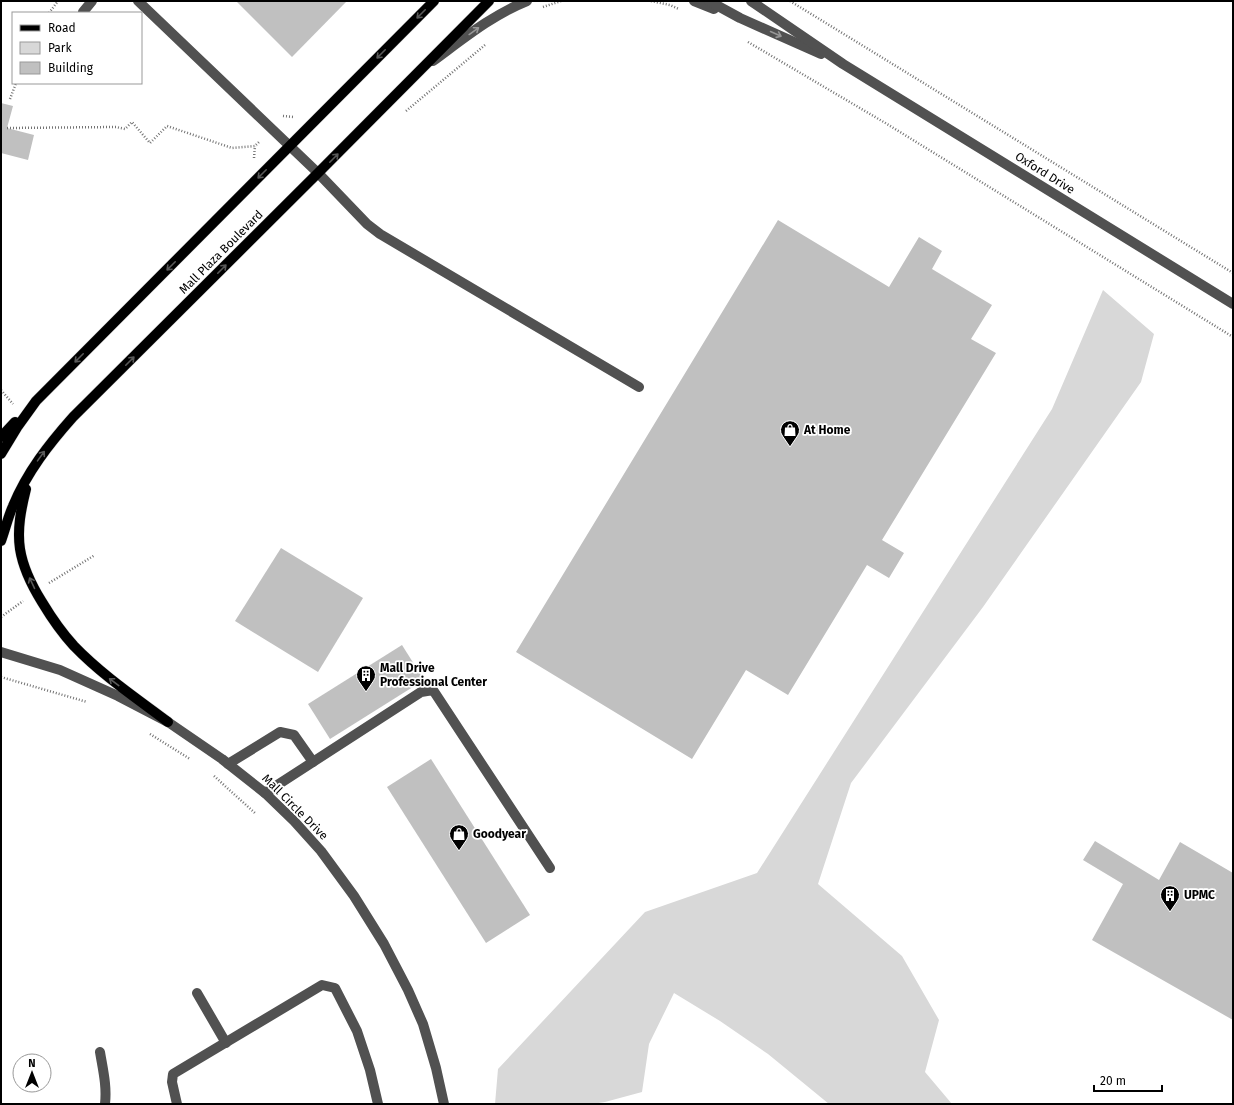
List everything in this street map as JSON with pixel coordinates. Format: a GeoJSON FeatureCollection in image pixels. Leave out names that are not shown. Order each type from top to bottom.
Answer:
{"type":"FeatureCollection","features":[{"type":"Feature","properties":{"kind":"main road"},"geometry":{"type":"LineString","coordinates":[[1,437],[434,1]]}},
{"type":"Feature","properties":{"kind":"main road","name":"Mall Plaza Boulevard"},"geometry":{"type":"LineString","coordinates":[[1,541],[12,506],[30,472],[50,443],[74,417],[489,1]]}},
{"type":"Feature","properties":{"kind":"main road"},"geometry":{"type":"LineString","coordinates":[[1,454],[18,426],[36,401]]}},
{"type":"Feature","properties":{"kind":"main road"},"geometry":{"type":"LineString","coordinates":[[30,472],[22,506],[19,536],[20,550],[26,570],[36,591],[50,614],[73,645],[107,676],[168,722]]}},
{"type":"Feature","properties":{"kind":"street"},"geometry":{"type":"LineString","coordinates":[[83,12],[92,1]]}},
{"type":"Feature","properties":{"kind":"street"},"geometry":{"type":"LineString","coordinates":[[138,1],[318,173],[367,224],[380,234],[639,387]]}},
{"type":"Feature","properties":{"kind":"street"},"geometry":{"type":"LineString","coordinates":[[420,71],[489,21],[527,1]]}},
{"type":"Feature","properties":{"kind":"street"},"geometry":{"type":"LineString","coordinates":[[694,1],[740,18]]}},
{"type":"Feature","properties":{"kind":"street","name":"Oxford Drive"},"geometry":{"type":"LineString","coordinates":[[708,1],[740,18],[842,64]]}},
{"type":"Feature","properties":{"kind":"street","name":"Oxford Drive"},"geometry":{"type":"LineString","coordinates":[[751,1],[842,64],[1233,304]]}},
{"type":"Feature","properties":{"kind":"street","name":"Mall Circle Drive"},"geometry":{"type":"LineString","coordinates":[[1,652],[60,670],[118,696],[168,722],[228,764],[265,793],[294,821],[321,851],[354,896],[384,944],[424,1024],[444,1104]]}},
{"type":"Feature","properties":{"kind":"street"},"geometry":{"type":"LineString","coordinates":[[265,793],[421,692],[433,690],[550,868]]}},
{"type":"Feature","properties":{"kind":"street"},"geometry":{"type":"LineString","coordinates":[[228,764],[280,732],[294,735],[313,762]]}},
{"type":"Feature","properties":{"kind":"street"},"geometry":{"type":"LineString","coordinates":[[176,1104],[172,1082],[173,1074],[322,985],[335,988],[357,1031],[370,1070],[378,1104]]}},
{"type":"Feature","properties":{"kind":"street"},"geometry":{"type":"LineString","coordinates":[[197,993],[226,1043]]}},
{"type":"Feature","properties":{"kind":"street"},"geometry":{"type":"LineString","coordinates":[[100,1052],[105,1081],[105,1104]]}},
{"type":"Feature","properties":{"kind":"path"},"geometry":{"type":"LineString","coordinates":[[50,12],[58,1]]}},
{"type":"Feature","properties":{"kind":"path"},"geometry":{"type":"LineString","coordinates":[[542,8],[561,1]]}},
{"type":"Feature","properties":{"kind":"path"},"geometry":{"type":"LineString","coordinates":[[650,1],[670,5],[683,10]]}},
{"type":"Feature","properties":{"kind":"path"},"geometry":{"type":"LineString","coordinates":[[790,1],[1233,273]]}},
{"type":"Feature","properties":{"kind":"path"},"geometry":{"type":"LineString","coordinates":[[746,40],[887,124],[1233,337]]}},
{"type":"Feature","properties":{"kind":"path"},"geometry":{"type":"LineString","coordinates":[[404,112],[491,41]]}},
{"type":"Feature","properties":{"kind":"path"},"geometry":{"type":"LineString","coordinates":[[10,100],[16,84]]}},
{"type":"Feature","properties":{"kind":"path"},"geometry":{"type":"LineString","coordinates":[[277,114],[292,118],[297,116]]}},
{"type":"Feature","properties":{"kind":"path"},"geometry":{"type":"LineString","coordinates":[[7,128],[116,127],[125,129],[132,122],[150,143],[167,126],[232,148],[255,146]]}},
{"type":"Feature","properties":{"kind":"path"},"geometry":{"type":"LineString","coordinates":[[1,390],[13,405]]}},
{"type":"Feature","properties":{"kind":"path"},"geometry":{"type":"LineString","coordinates":[[1,677],[90,703]]}},
{"type":"Feature","properties":{"kind":"path"},"geometry":{"type":"LineString","coordinates":[[144,730],[193,761]]}},
{"type":"Feature","properties":{"kind":"path"},"geometry":{"type":"LineString","coordinates":[[211,773],[256,814]]}},
{"type":"Feature","properties":{"kind":"green space"},"geometry":{"type":"Polygon","coordinates":[[[1103,290],[1154,334],[1141,382],[983,607],[851,783],[818,884],[902,956],[939,1020],[925,1072],[952,1104],[829,1104],[768,1054],[720,1021],[674,993],[649,1044],[642,1092],[592,1104],[495,1104],[498,1069],[645,912],[757,873],[1052,409],[1103,290]]]}},
{"type":"Feature","properties":{"kind":"building"},"geometry":{"type":"Polygon","coordinates":[[[236,1],[347,1],[292,57],[236,1]]]}},
{"type":"Feature","properties":{"kind":"building"},"geometry":{"type":"Polygon","coordinates":[[[1,103],[13,106],[7,128],[34,135],[28,160],[1,153],[1,103]]]}},
{"type":"Feature","properties":{"kind":"building","name":"At Home"},"geometry":{"type":"Polygon","coordinates":[[[778,220],[889,287],[919,237],[942,251],[932,269],[992,305],[971,339],[996,353],[882,540],[904,553],[889,578],[867,565],[788,695],[746,670],[692,759],[516,652],[778,220]]]}},
{"type":"Feature","properties":{"kind":"building"},"geometry":{"type":"Polygon","coordinates":[[[281,548],[363,598],[318,672],[235,621],[281,548]]]}},
{"type":"Feature","properties":{"kind":"building","name":"Mall Drive Professional Center"},"geometry":{"type":"Polygon","coordinates":[[[402,645],[424,680],[330,739],[308,704],[402,645]]]}},
{"type":"Feature","properties":{"kind":"building","name":"Goodyear"},"geometry":{"type":"Polygon","coordinates":[[[431,759],[530,915],[486,943],[387,787],[431,759]]]}},
{"type":"Feature","properties":{"kind":"building","name":"UPMC"},"geometry":{"type":"Polygon","coordinates":[[[1095,841],[1159,880],[1180,842],[1233,873],[1233,1020],[1092,940],[1123,884],[1083,860],[1095,841]]]}},
{"type":"Feature","properties":{"kind":"place","name":"At Home"},"geometry":{"type":"Point","coordinates":[790,447]}},
{"type":"Feature","properties":{"kind":"place","name":"Mall Drive Professional Center"},"geometry":{"type":"Point","coordinates":[366,692]}},
{"type":"Feature","properties":{"kind":"place","name":"Goodyear"},"geometry":{"type":"Point","coordinates":[459,851]}},
{"type":"Feature","properties":{"kind":"place","name":"UPMC"},"geometry":{"type":"Point","coordinates":[1170,912]}}]}
